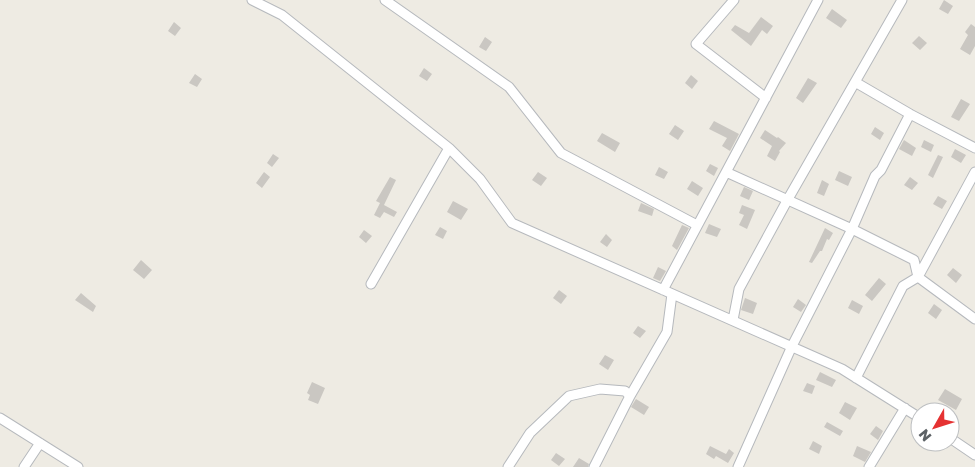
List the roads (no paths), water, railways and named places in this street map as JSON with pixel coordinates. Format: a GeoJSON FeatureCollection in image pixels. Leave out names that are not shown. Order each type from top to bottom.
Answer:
{"type":"FeatureCollection","features":[{"type":"Feature","properties":{"kind":"street"},"geometry":{"type":"LineString","coordinates":[[252,0],[282,15],[449,148],[480,179],[512,223],[842,369],[910,411]]}},
{"type":"Feature","properties":{"kind":"street"},"geometry":{"type":"LineString","coordinates":[[385,0],[509,87],[561,153],[698,225]]}},
{"type":"Feature","properties":{"kind":"street"},"geometry":{"type":"LineString","coordinates":[[734,0],[696,44],[766,98]]}},
{"type":"Feature","properties":{"kind":"street"},"geometry":{"type":"LineString","coordinates":[[663,290],[818,0]]}},
{"type":"Feature","properties":{"kind":"street"},"geometry":{"type":"LineString","coordinates":[[734,320],[739,288],[902,0]]}},
{"type":"Feature","properties":{"kind":"street"},"geometry":{"type":"LineString","coordinates":[[855,82],[910,114],[975,148]]}},
{"type":"Feature","properties":{"kind":"street"},"geometry":{"type":"LineString","coordinates":[[740,466],[792,346],[852,228],[875,176],[881,170],[910,114]]}},
{"type":"Feature","properties":{"kind":"street"},"geometry":{"type":"LineString","coordinates":[[372,284],[449,148]]}},
{"type":"Feature","properties":{"kind":"street"},"geometry":{"type":"LineString","coordinates":[[726,172],[852,228],[914,260],[918,277],[975,319]]}},
{"type":"Feature","properties":{"kind":"street"},"geometry":{"type":"LineString","coordinates":[[856,378],[903,286],[918,277],[975,172]]}},
{"type":"Feature","properties":{"kind":"street"},"geometry":{"type":"LineString","coordinates":[[594,467],[630,396],[667,332],[672,294]]}},
{"type":"Feature","properties":{"kind":"street"},"geometry":{"type":"LineString","coordinates":[[508,467],[530,433],[569,396],[600,389],[625,391],[630,396]]}},
{"type":"Feature","properties":{"kind":"street"},"geometry":{"type":"LineString","coordinates":[[869,467],[905,408]]}},
{"type":"Feature","properties":{"kind":"street"},"geometry":{"type":"LineString","coordinates":[[0,418],[78,467]]}},
{"type":"Feature","properties":{"kind":"street"},"geometry":{"type":"LineString","coordinates":[[24,467],[40,443]]}},
{"type":"Feature","properties":{"kind":"street"},"geometry":{"type":"LineString","coordinates":[[960,445],[975,455]]}}]}
